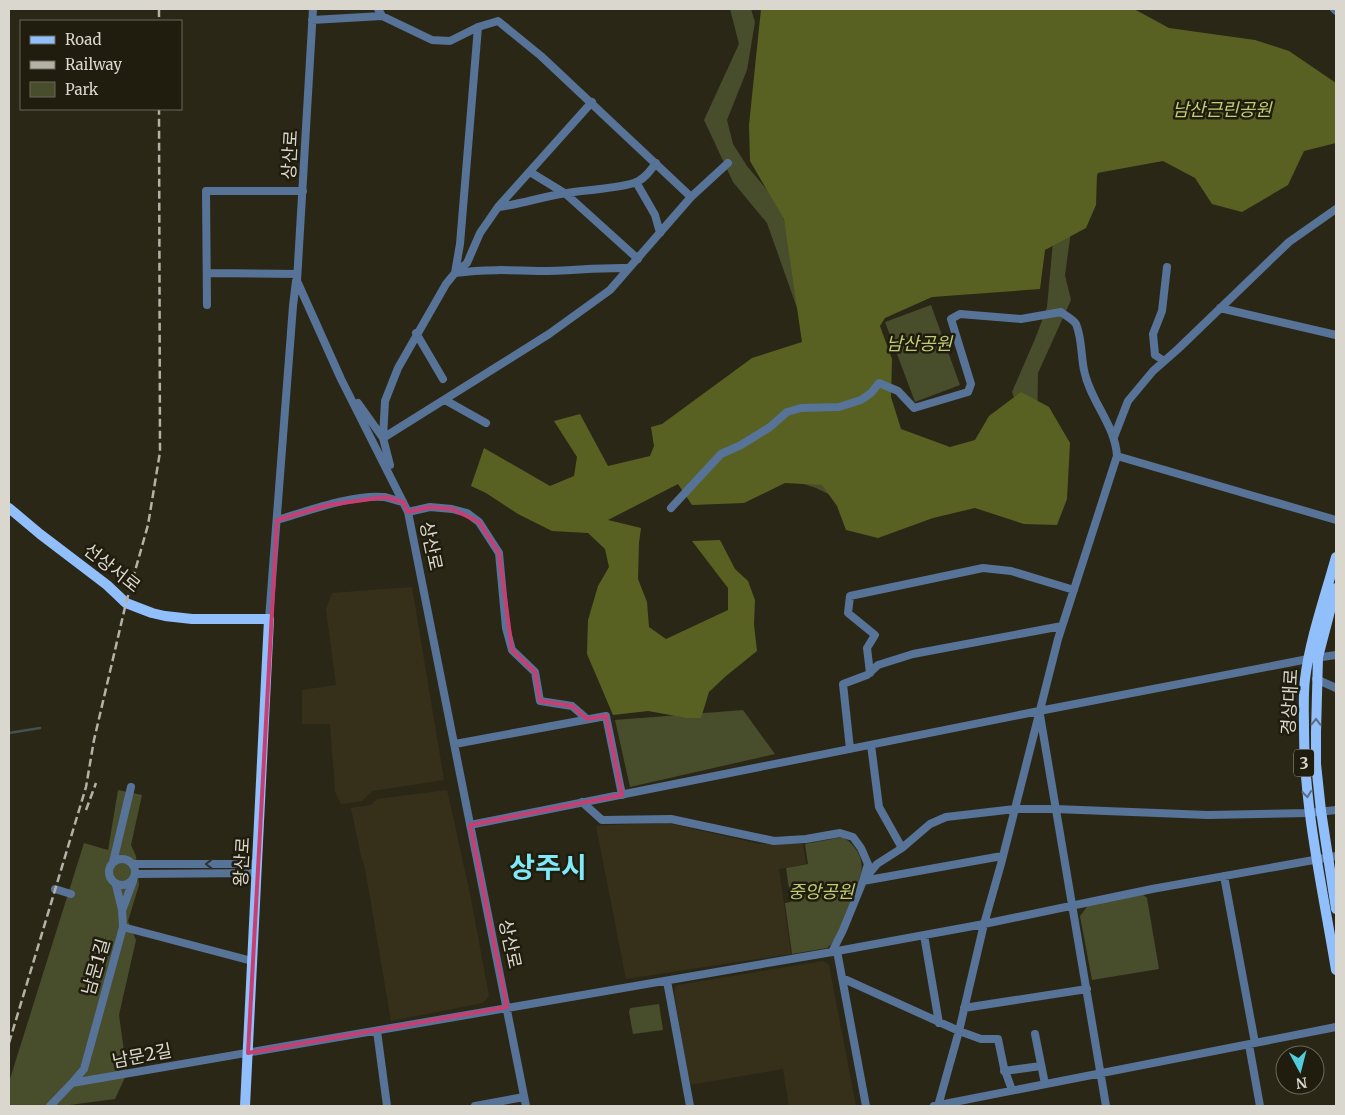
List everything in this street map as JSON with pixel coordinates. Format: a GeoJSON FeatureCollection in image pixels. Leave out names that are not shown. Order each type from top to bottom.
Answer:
{"type":"FeatureCollection","features":[{"type":"Feature","properties":{"kind":"main road","name":"선상서로"},"geometry":{"type":"LineString","coordinates":[[9,508],[107,585],[126,603],[152,613],[171,617],[192,619],[269,619]]}},
{"type":"Feature","properties":{"kind":"main road","name":"경상대로"},"geometry":{"type":"LineString","coordinates":[[1336,557],[1313,658],[1316,679],[1316,764],[1327,858],[1336,970]]}},
{"type":"Feature","properties":{"kind":"main road","name":"경상대로"},"geometry":{"type":"LineString","coordinates":[[1336,588],[1304,680],[1304,765],[1308,813],[1327,858],[1336,909]]}},
{"type":"Feature","properties":{"kind":"main road","name":"왕산로"},"geometry":{"type":"LineString","coordinates":[[245,1106],[269,619]]}},
{"type":"Feature","properties":{"kind":"street","name":"상산로"},"geometry":{"type":"LineString","coordinates":[[313,9],[297,281],[342,379],[408,512],[526,1106]]}},
{"type":"Feature","properties":{"kind":"street"},"geometry":{"type":"LineString","coordinates":[[378,9],[382,16]]}},
{"type":"Feature","properties":{"kind":"street"},"geometry":{"type":"LineString","coordinates":[[312,20],[382,16],[432,40],[450,41],[478,27],[498,21],[541,56],[592,102],[691,197]]}},
{"type":"Feature","properties":{"kind":"street"},"geometry":{"type":"LineString","coordinates":[[455,273],[460,244],[478,27]]}},
{"type":"Feature","properties":{"kind":"street"},"geometry":{"type":"LineString","coordinates":[[393,479],[383,438],[385,401],[398,368],[416,333],[446,284],[467,263],[480,233],[498,207],[592,102]]}},
{"type":"Feature","properties":{"kind":"street"},"geometry":{"type":"LineString","coordinates":[[498,207],[523,204],[565,193],[636,182],[647,176],[656,163]]}},
{"type":"Feature","properties":{"kind":"street"},"geometry":{"type":"LineString","coordinates":[[383,438],[549,334],[610,290],[691,197],[728,163]]}},
{"type":"Feature","properties":{"kind":"street"},"geometry":{"type":"LineString","coordinates":[[530,172],[565,193],[638,259]]}},
{"type":"Feature","properties":{"kind":"street"},"geometry":{"type":"LineString","coordinates":[[636,182],[655,215],[660,233]]}},
{"type":"Feature","properties":{"kind":"street"},"geometry":{"type":"LineString","coordinates":[[207,305],[206,191],[303,191]]}},
{"type":"Feature","properties":{"kind":"street"},"geometry":{"type":"LineString","coordinates":[[1114,437],[1128,401],[1152,371],[1289,242],[1336,209]]}},
{"type":"Feature","properties":{"kind":"street"},"geometry":{"type":"LineString","coordinates":[[1164,361],[1155,355],[1152,334],[1162,311],[1166,267]]}},
{"type":"Feature","properties":{"kind":"street"},"geometry":{"type":"LineString","coordinates":[[455,273],[483,270],[541,271],[630,268]]}},
{"type":"Feature","properties":{"kind":"street"},"geometry":{"type":"LineString","coordinates":[[207,273],[297,274],[269,619]]}},
{"type":"Feature","properties":{"kind":"street"},"geometry":{"type":"LineString","coordinates":[[1220,308],[1336,335]]}},
{"type":"Feature","properties":{"kind":"street"},"geometry":{"type":"LineString","coordinates":[[671,508],[721,454],[741,445],[770,427],[787,412],[801,408],[839,407],[854,403],[866,396],[879,383],[898,391],[914,408],[968,392],[971,384],[951,319],[960,314],[1021,319],[1061,312],[1071,319],[1076,324],[1089,388],[1114,437],[1117,456],[1062,626],[984,924],[959,1031],[936,1106],[1336,1027]]}},
{"type":"Feature","properties":{"kind":"street"},"geometry":{"type":"LineString","coordinates":[[416,333],[443,379]]}},
{"type":"Feature","properties":{"kind":"street"},"geometry":{"type":"LineString","coordinates":[[342,379],[383,438]]}},
{"type":"Feature","properties":{"kind":"street"},"geometry":{"type":"LineString","coordinates":[[445,400],[486,423]]}},
{"type":"Feature","properties":{"kind":"street"},"geometry":{"type":"LineString","coordinates":[[1117,456],[1336,520]]}},
{"type":"Feature","properties":{"kind":"street"},"geometry":{"type":"LineString","coordinates":[[278,520],[328,505],[360,499],[384,497],[403,502]]}},
{"type":"Feature","properties":{"kind":"street"},"geometry":{"type":"LineString","coordinates":[[408,512],[430,507],[452,509],[467,513],[479,522],[499,553],[506,628],[512,650],[535,672],[540,701],[572,706],[587,719]]}},
{"type":"Feature","properties":{"kind":"street"},"geometry":{"type":"LineString","coordinates":[[870,673],[867,648],[875,634],[848,613],[850,596],[983,568],[1011,572],[1074,590]]}},
{"type":"Feature","properties":{"kind":"street"},"geometry":{"type":"LineString","coordinates":[[850,749],[843,684],[868,676],[878,665],[913,654],[1062,626]]}},
{"type":"Feature","properties":{"kind":"street"},"geometry":{"type":"LineString","coordinates":[[470,825],[1039,710],[1336,655]]}},
{"type":"Feature","properties":{"kind":"street"},"geometry":{"type":"LineString","coordinates":[[1316,679],[1336,688]]}},
{"type":"Feature","properties":{"kind":"street"},"geometry":{"type":"LineString","coordinates":[[1039,710],[1102,1073],[1106,1106]]}},
{"type":"Feature","properties":{"kind":"street"},"geometry":{"type":"LineString","coordinates":[[455,744],[606,716],[622,795]]}},
{"type":"Feature","properties":{"kind":"street"},"geometry":{"type":"LineString","coordinates":[[871,745],[879,807],[902,848]]}},
{"type":"Feature","properties":{"kind":"street"},"geometry":{"type":"LineString","coordinates":[[124,927],[116,885],[110,876],[109,870],[113,862],[131,787]]}},
{"type":"Feature","properties":{"kind":"street"},"geometry":{"type":"LineString","coordinates":[[582,802],[602,820],[671,820],[774,841],[806,839],[840,833],[854,838],[868,864],[835,952],[842,978],[866,1106]]}},
{"type":"Feature","properties":{"kind":"street"},"geometry":{"type":"LineString","coordinates":[[863,881],[877,864],[902,848],[930,824],[946,817],[1015,809],[1208,815],[1308,813],[1336,810]]}},
{"type":"Feature","properties":{"kind":"street"},"geometry":{"type":"LineString","coordinates":[[117,845],[123,859],[133,864],[258,868]]}},
{"type":"Feature","properties":{"kind":"street"},"geometry":{"type":"LineString","coordinates":[[863,881],[1002,856]]}},
{"type":"Feature","properties":{"kind":"street","name":"남문2길"},"geometry":{"type":"LineString","coordinates":[[72,1083],[835,952],[984,924],[1072,905],[1327,858]]}},
{"type":"Feature","properties":{"kind":"street"},"geometry":{"type":"LineString","coordinates":[[113,862],[123,859]]}},
{"type":"Feature","properties":{"kind":"street"},"geometry":{"type":"LineString","coordinates":[[122,910],[134,877],[135,866],[133,864]]}},
{"type":"Feature","properties":{"kind":"street"},"geometry":{"type":"LineString","coordinates":[[116,885],[128,885],[134,877],[258,868]]}},
{"type":"Feature","properties":{"kind":"street"},"geometry":{"type":"LineString","coordinates":[[1224,876],[1252,1044],[1260,1106]]}},
{"type":"Feature","properties":{"kind":"street"},"geometry":{"type":"LineString","coordinates":[[55,890],[71,894]]}},
{"type":"Feature","properties":{"kind":"street","name":"남문1길"},"geometry":{"type":"LineString","coordinates":[[72,1083],[84,1069],[124,927],[252,961]]}},
{"type":"Feature","properties":{"kind":"street"},"geometry":{"type":"LineString","coordinates":[[924,935],[939,1023]]}},
{"type":"Feature","properties":{"kind":"street"},"geometry":{"type":"LineString","coordinates":[[842,978],[939,1023],[981,1040],[998,1039],[1004,1071],[1012,1090]]}},
{"type":"Feature","properties":{"kind":"street"},"geometry":{"type":"LineString","coordinates":[[668,981],[690,1106]]}},
{"type":"Feature","properties":{"kind":"street"},"geometry":{"type":"LineString","coordinates":[[964,1008],[1087,989]]}},
{"type":"Feature","properties":{"kind":"street"},"geometry":{"type":"LineString","coordinates":[[377,1031],[387,1106]]}},
{"type":"Feature","properties":{"kind":"street"},"geometry":{"type":"LineString","coordinates":[[1035,1034],[1045,1084]]}},
{"type":"Feature","properties":{"kind":"street"},"geometry":{"type":"LineString","coordinates":[[1004,1071],[1042,1066]]}},
{"type":"Feature","properties":{"kind":"street"},"geometry":{"type":"LineString","coordinates":[[84,1069],[91,1080]]}},
{"type":"Feature","properties":{"kind":"street"},"geometry":{"type":"LineString","coordinates":[[50,1106],[72,1083]]}},
{"type":"Feature","properties":{"kind":"street"},"geometry":{"type":"LineString","coordinates":[[475,1106],[524,1097]]}},
{"type":"Feature","properties":{"kind":"highlighted area"},"geometry":{"type":"Polygon","coordinates":[[[385,497],[403,502],[408,512],[430,507],[452,509],[479,522],[499,553],[512,650],[535,672],[540,701],[572,706],[587,719],[606,716],[622,795],[470,825],[507,1007],[248,1053],[277,520],[328,505],[385,497]]]}},
{"type":"Feature","properties":{"kind":"shaded area"},"geometry":{"type":"Polygon","coordinates":[[[412,587],[444,780],[372,791],[362,801],[341,804],[335,792],[330,724],[302,724],[302,690],[336,685],[326,609],[332,593],[412,587]]]}},
{"type":"Feature","properties":{"kind":"shaded area"},"geometry":{"type":"Polygon","coordinates":[[[447,790],[470,894],[489,996],[483,1003],[391,1021],[365,868],[351,808],[371,805],[377,799],[447,790]]]}},
{"type":"Feature","properties":{"kind":"shaded area"},"geometry":{"type":"Polygon","coordinates":[[[663,822],[759,844],[803,844],[806,864],[779,869],[791,954],[626,979],[596,826],[663,822]]]}},
{"type":"Feature","properties":{"kind":"shaded area"},"geometry":{"type":"Polygon","coordinates":[[[823,961],[829,965],[856,1106],[789,1106],[783,1069],[689,1085],[674,991],[678,985],[823,961]]]}},
{"type":"Feature","properties":{"kind":"green space"},"geometry":{"type":"Polygon","coordinates":[[[730,9],[751,9],[755,22],[747,70],[727,120],[733,144],[747,166],[779,204],[825,347],[809,342],[767,223],[733,182],[704,120],[739,44],[730,9]]]}},
{"type":"Feature","properties":{"kind":"green space","name":"남산근린공원"},"geometry":{"type":"Polygon","coordinates":[[[761,9],[1134,9],[1169,28],[1255,40],[1289,51],[1336,83],[1336,143],[1304,151],[1288,185],[1242,212],[1212,204],[1195,178],[1163,161],[1097,173],[1096,205],[1086,228],[1045,250],[1040,289],[932,297],[885,318],[880,326],[892,359],[891,397],[901,429],[950,447],[975,440],[989,416],[1021,392],[1049,407],[1070,443],[1067,499],[1057,525],[1024,524],[975,508],[933,518],[878,538],[846,530],[837,506],[822,485],[785,483],[744,503],[692,505],[678,484],[608,520],[641,528],[638,579],[647,602],[649,627],[666,639],[728,610],[728,588],[692,541],[720,540],[735,569],[748,581],[755,600],[754,625],[757,651],[709,692],[701,718],[687,718],[648,711],[613,715],[587,654],[588,620],[598,586],[609,567],[605,549],[588,533],[552,531],[518,514],[486,493],[471,486],[484,448],[550,486],[574,476],[577,457],[554,421],[580,414],[608,466],[650,456],[654,446],[651,427],[662,424],[752,358],[802,342],[784,219],[750,161],[749,125],[761,9]]]}},
{"type":"Feature","properties":{"kind":"green space"},"geometry":{"type":"Polygon","coordinates":[[[1120,136],[1073,217],[1065,275],[1071,300],[1038,373],[1036,498],[849,504],[816,488],[723,458],[811,474],[1026,434],[1012,392],[1047,307],[1056,209],[1120,136]]]}},
{"type":"Feature","properties":{"kind":"green space","name":"남산공원"},"geometry":{"type":"Polygon","coordinates":[[[931,305],[960,385],[915,402],[885,322],[931,305]]]}},
{"type":"Feature","properties":{"kind":"green space"},"geometry":{"type":"Polygon","coordinates":[[[743,710],[775,754],[630,787],[615,720],[743,710]]]}},
{"type":"Feature","properties":{"kind":"green space"},"geometry":{"type":"Polygon","coordinates":[[[118,790],[142,795],[131,845],[136,856],[139,885],[128,921],[136,940],[119,1015],[127,1073],[115,1099],[62,1106],[9,1106],[9,1082],[84,843],[108,850],[118,790]]]}},
{"type":"Feature","properties":{"kind":"green space","name":"중앙공원"},"geometry":{"type":"Polygon","coordinates":[[[843,837],[858,852],[862,867],[843,925],[833,943],[827,948],[792,954],[785,903],[791,902],[786,868],[808,864],[805,844],[843,837]]]}},
{"type":"Feature","properties":{"kind":"green space"},"geometry":{"type":"Polygon","coordinates":[[[1142,894],[1147,898],[1159,969],[1092,980],[1080,916],[1089,904],[1142,894]]]}},
{"type":"Feature","properties":{"kind":"green space"},"geometry":{"type":"Polygon","coordinates":[[[659,1004],[663,1030],[633,1034],[630,1008],[659,1004]]]}},
{"type":"Feature","properties":{"kind":"waterway"},"geometry":{"type":"LineString","coordinates":[[9,733],[40,728]]}},
{"type":"Feature","properties":{"kind":"railway"},"geometry":{"type":"LineString","coordinates":[[159,9],[159,20]]}},
{"type":"Feature","properties":{"kind":"railway"},"geometry":{"type":"LineString","coordinates":[[9,1043],[86,787],[94,740],[126,603],[148,525],[160,452],[159,110]]}},
{"type":"Feature","properties":{"kind":"railway"},"geometry":{"type":"LineString","coordinates":[[86,810],[96,783]]}},
{"type":"Feature","properties":{"kind":"district","name":"상주시"},"geometry":{"type":"Point","coordinates":[548,867]}}]}
